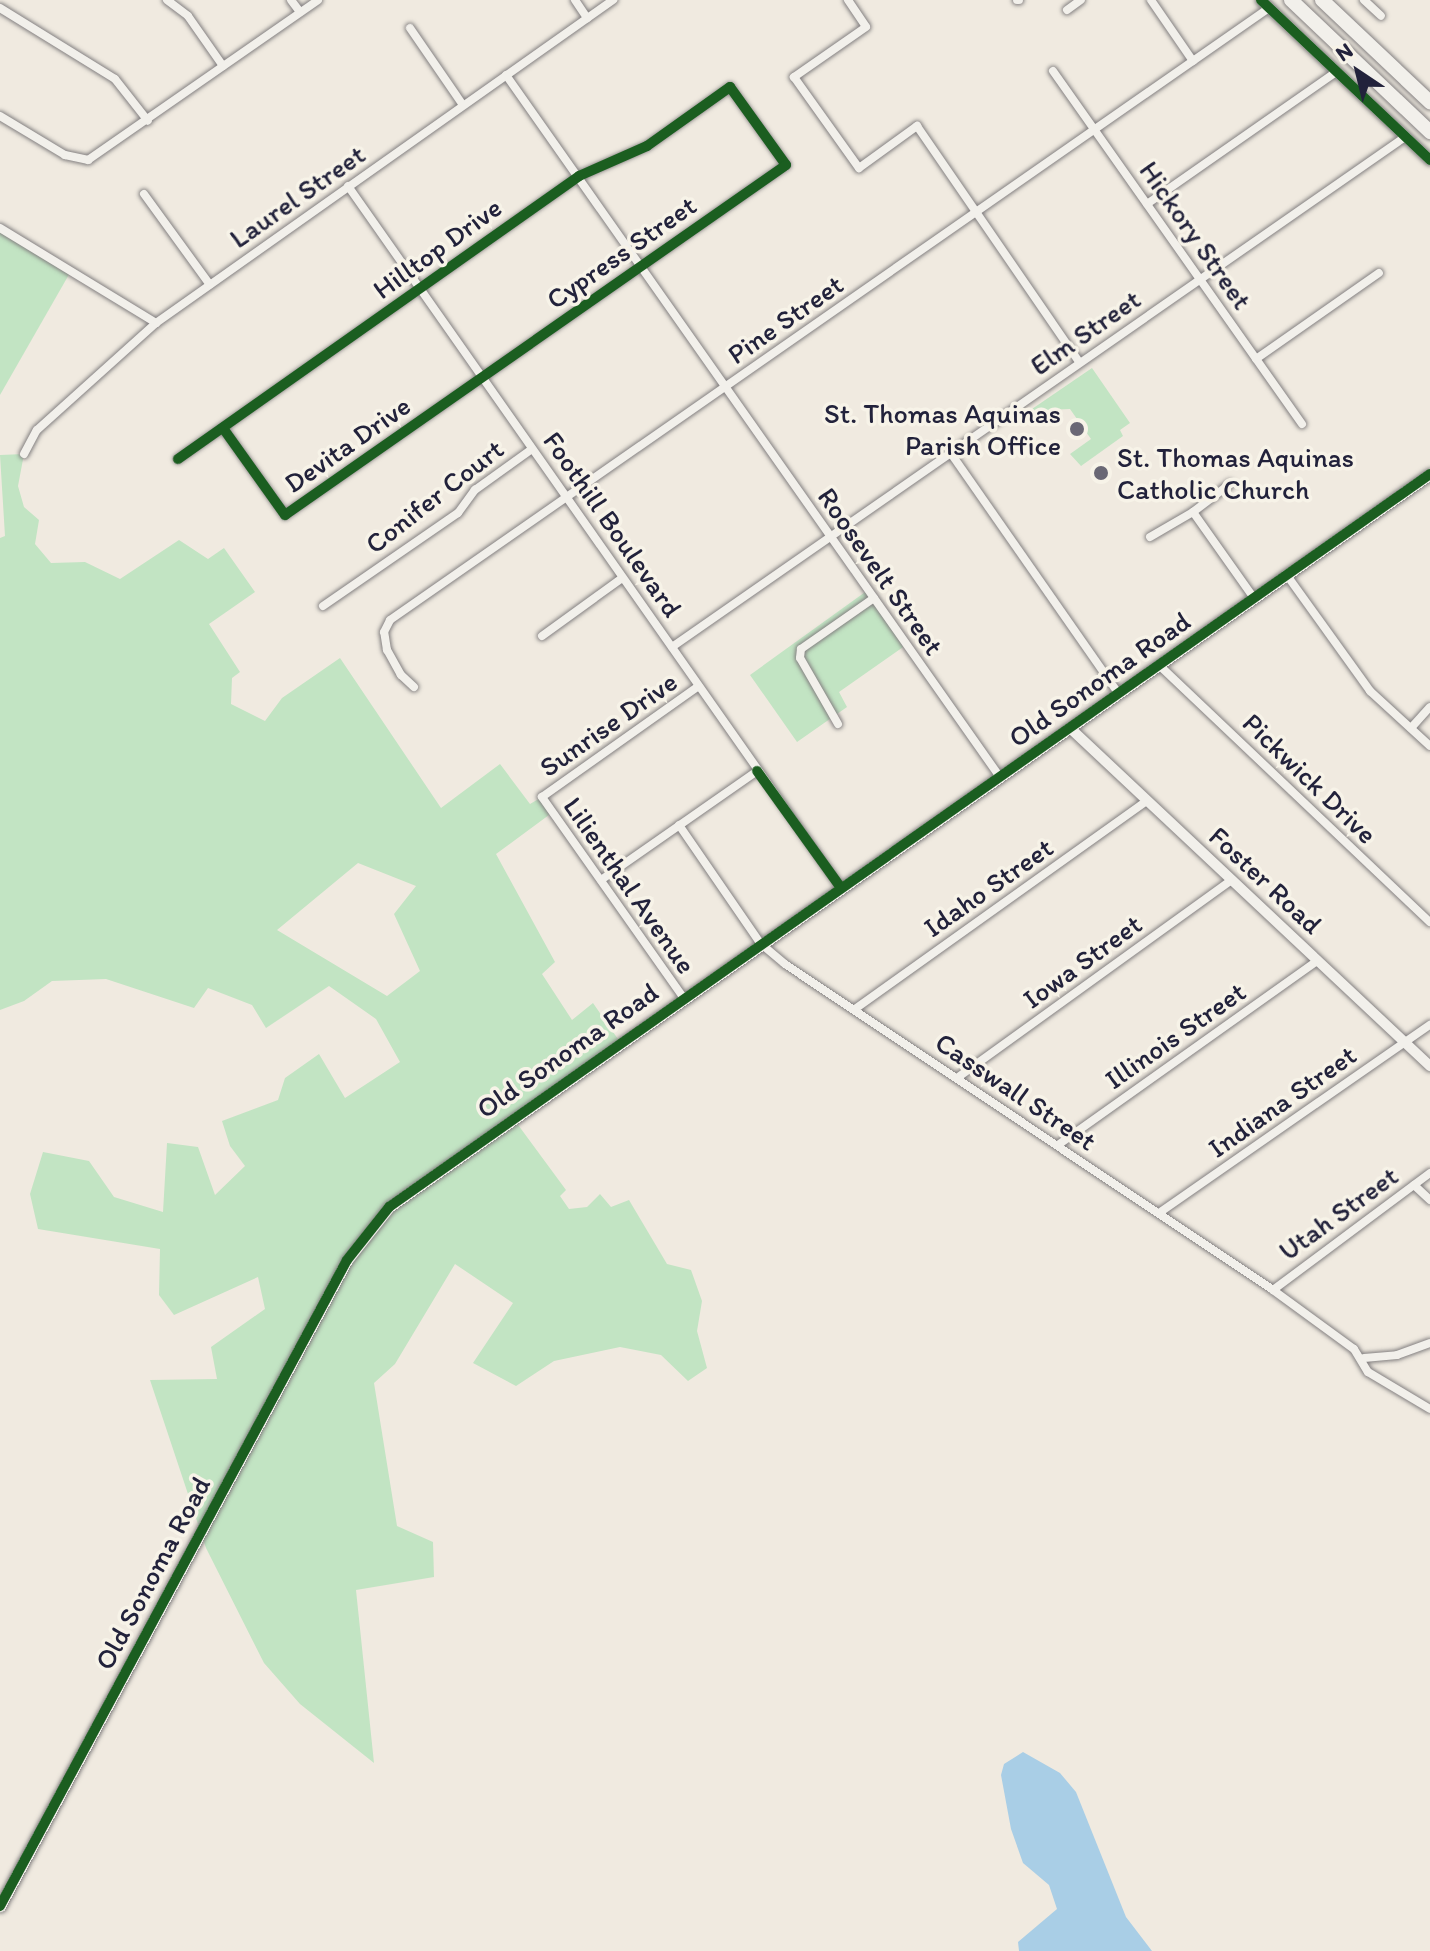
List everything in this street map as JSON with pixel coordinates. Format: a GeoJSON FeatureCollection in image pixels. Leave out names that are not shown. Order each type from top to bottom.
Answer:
{"type":"FeatureCollection","features":[{"type":"Feature","properties":{"kind":"highway"},"geometry":{"type":"LineString","coordinates":[[1291,0],[1430,132]]}},
{"type":"Feature","properties":{"kind":"highway"},"geometry":{"type":"LineString","coordinates":[[1322,0],[1430,102]]}},
{"type":"Feature","properties":{"kind":"main road","name":"Old Sonoma Road"},"geometry":{"type":"LineString","coordinates":[[0,1906],[347,1260],[389,1207],[683,997],[1160,666],[1430,474]]}},
{"type":"Feature","properties":{"kind":"street"},"geometry":{"type":"LineString","coordinates":[[167,0],[188,16],[223,66]]}},
{"type":"Feature","properties":{"kind":"street"},"geometry":{"type":"LineString","coordinates":[[291,0],[300,12]]}},
{"type":"Feature","properties":{"kind":"street"},"geometry":{"type":"LineString","coordinates":[[0,116],[81,160],[95,157],[318,0]]}},
{"type":"Feature","properties":{"kind":"street"},"geometry":{"type":"LineString","coordinates":[[575,0],[587,18]]}},
{"type":"Feature","properties":{"kind":"street","name":"Laurel Street"},"geometry":{"type":"LineString","coordinates":[[24,454],[37,430],[156,323],[613,0]]}},
{"type":"Feature","properties":{"kind":"street"},"geometry":{"type":"LineString","coordinates":[[848,0],[866,27],[794,77],[859,168],[917,126],[1079,362]]}},
{"type":"Feature","properties":{"kind":"street"},"geometry":{"type":"LineString","coordinates":[[1067,10],[1081,0]]}},
{"type":"Feature","properties":{"kind":"street"},"geometry":{"type":"LineString","coordinates":[[1151,0],[1193,61]]}},
{"type":"Feature","properties":{"kind":"street"},"geometry":{"type":"LineString","coordinates":[[1364,0],[1381,16]]}},
{"type":"Feature","properties":{"kind":"street"},"geometry":{"type":"LineString","coordinates":[[1265,4],[1430,160]]}},
{"type":"Feature","properties":{"kind":"street","name":"Pine Street"},"geometry":{"type":"LineString","coordinates":[[414,687],[394,665],[385,625],[1193,61],[1265,4]]}},
{"type":"Feature","properties":{"kind":"street"},"geometry":{"type":"LineString","coordinates":[[0,8],[115,79],[148,121]]}},
{"type":"Feature","properties":{"kind":"street"},"geometry":{"type":"LineString","coordinates":[[410,28],[463,105]]}},
{"type":"Feature","properties":{"kind":"street","name":"Hickory Street"},"geometry":{"type":"LineString","coordinates":[[1053,71],[1302,424]]}},
{"type":"Feature","properties":{"kind":"street"},"geometry":{"type":"LineString","coordinates":[[1147,204],[1336,72]]}},
{"type":"Feature","properties":{"kind":"street","name":"Roosevelt Street"},"geometry":{"type":"LineString","coordinates":[[506,75],[1000,777]]}},
{"type":"Feature","properties":{"kind":"street","name":"Hilltop Drive"},"geometry":{"type":"LineString","coordinates":[[178,459],[579,176],[647,146],[730,87]]}},
{"type":"Feature","properties":{"kind":"street","name":"Cypress Street"},"geometry":{"type":"LineString","coordinates":[[484,378],[786,165],[730,87]]}},
{"type":"Feature","properties":{"kind":"street","name":"Elm Street"},"geometry":{"type":"LineString","coordinates":[[672,647],[1405,137]]}},
{"type":"Feature","properties":{"kind":"street","name":"Foothill Boulevard"},"geometry":{"type":"LineString","coordinates":[[348,186],[841,888]]}},
{"type":"Feature","properties":{"kind":"street"},"geometry":{"type":"LineString","coordinates":[[144,194],[210,285]]}},
{"type":"Feature","properties":{"kind":"street"},"geometry":{"type":"LineString","coordinates":[[0,228],[156,323]]}},
{"type":"Feature","properties":{"kind":"street"},"geometry":{"type":"LineString","coordinates":[[1256,359],[1379,273]]}},
{"type":"Feature","properties":{"kind":"street","name":"Devita Drive"},"geometry":{"type":"LineString","coordinates":[[223,428],[285,515],[484,378]]}},
{"type":"Feature","properties":{"kind":"street","name":"Conifer Court"},"geometry":{"type":"LineString","coordinates":[[323,606],[458,513],[475,490],[532,449]]}},
{"type":"Feature","properties":{"kind":"street"},"geometry":{"type":"LineString","coordinates":[[950,452],[1119,694]]}},
{"type":"Feature","properties":{"kind":"street"},"geometry":{"type":"LineString","coordinates":[[1150,537],[1193,512],[1230,484]]}},
{"type":"Feature","properties":{"kind":"street"},"geometry":{"type":"LineString","coordinates":[[1193,512],[1254,598]]}},
{"type":"Feature","properties":{"kind":"street"},"geometry":{"type":"LineString","coordinates":[[1286,574],[1370,691],[1430,746]]}},
{"type":"Feature","properties":{"kind":"street"},"geometry":{"type":"LineString","coordinates":[[542,636],[622,578]]}},
{"type":"Feature","properties":{"kind":"street"},"geometry":{"type":"LineString","coordinates":[[838,724],[800,658],[801,649],[874,598]]}},
{"type":"Feature","properties":{"kind":"street","name":"Pickwick Drive"},"geometry":{"type":"LineString","coordinates":[[1160,666],[1430,922]]}},
{"type":"Feature","properties":{"kind":"street","name":"Sunrise Drive"},"geometry":{"type":"LineString","coordinates":[[542,797],[699,686]]}},
{"type":"Feature","properties":{"kind":"street"},"geometry":{"type":"LineString","coordinates":[[1411,728],[1430,707]]}},
{"type":"Feature","properties":{"kind":"street","name":"Foster Road"},"geometry":{"type":"LineString","coordinates":[[1070,728],[1430,1066]]}},
{"type":"Feature","properties":{"kind":"street"},"geometry":{"type":"LineString","coordinates":[[601,880],[757,771]]}},
{"type":"Feature","properties":{"kind":"street","name":"Lilienthal Avenue"},"geometry":{"type":"LineString","coordinates":[[542,797],[683,997]]}},
{"type":"Feature","properties":{"kind":"street","name":"Idaho Street"},"geometry":{"type":"LineString","coordinates":[[855,1009],[1147,801]]}},
{"type":"Feature","properties":{"kind":"street","name":"Casswall Street"},"geometry":{"type":"LineString","coordinates":[[679,825],[760,943],[1273,1290],[1364,1358],[1368,1372],[1430,1409]]}},
{"type":"Feature","properties":{"kind":"street","name":"Iowa Street"},"geometry":{"type":"LineString","coordinates":[[957,1078],[1232,880]]}},
{"type":"Feature","properties":{"kind":"street","name":"Illinois Street"},"geometry":{"type":"LineString","coordinates":[[1058,1145],[1318,960]]}},
{"type":"Feature","properties":{"kind":"street","name":"Indiana Street"},"geometry":{"type":"LineString","coordinates":[[1159,1213],[1430,1025]]}},
{"type":"Feature","properties":{"kind":"street","name":"Utah Street"},"geometry":{"type":"LineString","coordinates":[[1273,1290],[1430,1173]]}},
{"type":"Feature","properties":{"kind":"street"},"geometry":{"type":"LineString","coordinates":[[1414,1185],[1430,1200]]}},
{"type":"Feature","properties":{"kind":"street"},"geometry":{"type":"LineString","coordinates":[[1364,1358],[1397,1355],[1430,1343]]}},
{"type":"Feature","properties":{"kind":"green space"},"geometry":{"type":"Polygon","coordinates":[[[0,228],[71,271],[0,395],[0,228]]]}},
{"type":"Feature","properties":{"kind":"green space"},"geometry":{"type":"Polygon","coordinates":[[[1092,368],[1130,423],[1120,430],[1123,436],[1081,466],[1070,454],[1091,439],[1070,409],[1047,410],[1037,417],[1032,409],[1092,368]]]}},
{"type":"Feature","properties":{"kind":"green space"},"geometry":{"type":"Polygon","coordinates":[[[24,454],[18,486],[24,507],[39,520],[35,544],[51,563],[85,562],[120,579],[179,540],[208,559],[224,548],[255,592],[209,624],[240,672],[232,678],[231,704],[265,721],[282,698],[340,658],[441,808],[500,764],[530,804],[542,797],[553,812],[496,854],[555,962],[542,974],[572,1020],[593,1003],[620,1042],[513,1118],[566,1190],[560,1196],[569,1209],[587,1207],[600,1194],[611,1207],[629,1200],[667,1264],[691,1270],[702,1301],[697,1331],[707,1368],[688,1381],[661,1355],[620,1347],[554,1361],[516,1386],[473,1363],[513,1303],[455,1264],[395,1364],[374,1383],[397,1526],[433,1542],[434,1577],[356,1590],[374,1763],[300,1704],[264,1663],[206,1548],[150,1380],[217,1379],[211,1347],[265,1309],[258,1277],[174,1315],[159,1295],[160,1249],[38,1229],[30,1194],[43,1152],[89,1161],[114,1197],[163,1212],[167,1143],[198,1147],[215,1195],[245,1166],[230,1146],[222,1121],[278,1100],[285,1078],[319,1054],[345,1098],[400,1062],[376,1019],[329,986],[266,1028],[252,1005],[208,988],[194,1008],[106,979],[52,981],[24,1001],[0,1010],[0,538],[5,536],[0,455],[24,454]],[[358,863],[277,930],[387,996],[420,971],[394,914],[416,886],[358,863]]]}},
{"type":"Feature","properties":{"kind":"green space"},"geometry":{"type":"Polygon","coordinates":[[[868,590],[906,645],[839,692],[847,707],[797,742],[750,675],[868,590]]]}},
{"type":"Feature","properties":{"kind":"water"},"geometry":{"type":"Polygon","coordinates":[[[1023,1752],[1060,1773],[1076,1792],[1126,1917],[1152,1951],[1019,1951],[1018,1942],[1057,1909],[1049,1885],[1023,1863],[1011,1829],[1001,1775],[1004,1764],[1023,1752]]]}},
{"type":"Feature","properties":{"kind":"cycle path"},"geometry":{"type":"LineString","coordinates":[[1261,0],[1430,160]]}},
{"type":"Feature","properties":{"kind":"cycle path"},"geometry":{"type":"LineString","coordinates":[[178,459],[579,176],[647,146],[730,87],[786,165],[285,515],[223,428]]}},
{"type":"Feature","properties":{"kind":"cycle path"},"geometry":{"type":"LineString","coordinates":[[0,1906],[347,1260],[389,1207],[1430,474]]}},
{"type":"Feature","properties":{"kind":"cycle path"},"geometry":{"type":"LineString","coordinates":[[757,771],[841,888]]}},
{"type":"Feature","properties":{"kind":"place","name":"St. Thomas Aquinas Parish Office"},"geometry":{"type":"Point","coordinates":[1077,429]}},
{"type":"Feature","properties":{"kind":"place","name":"St. Thomas Aquinas Catholic Church"},"geometry":{"type":"Point","coordinates":[1101,473]}}]}
